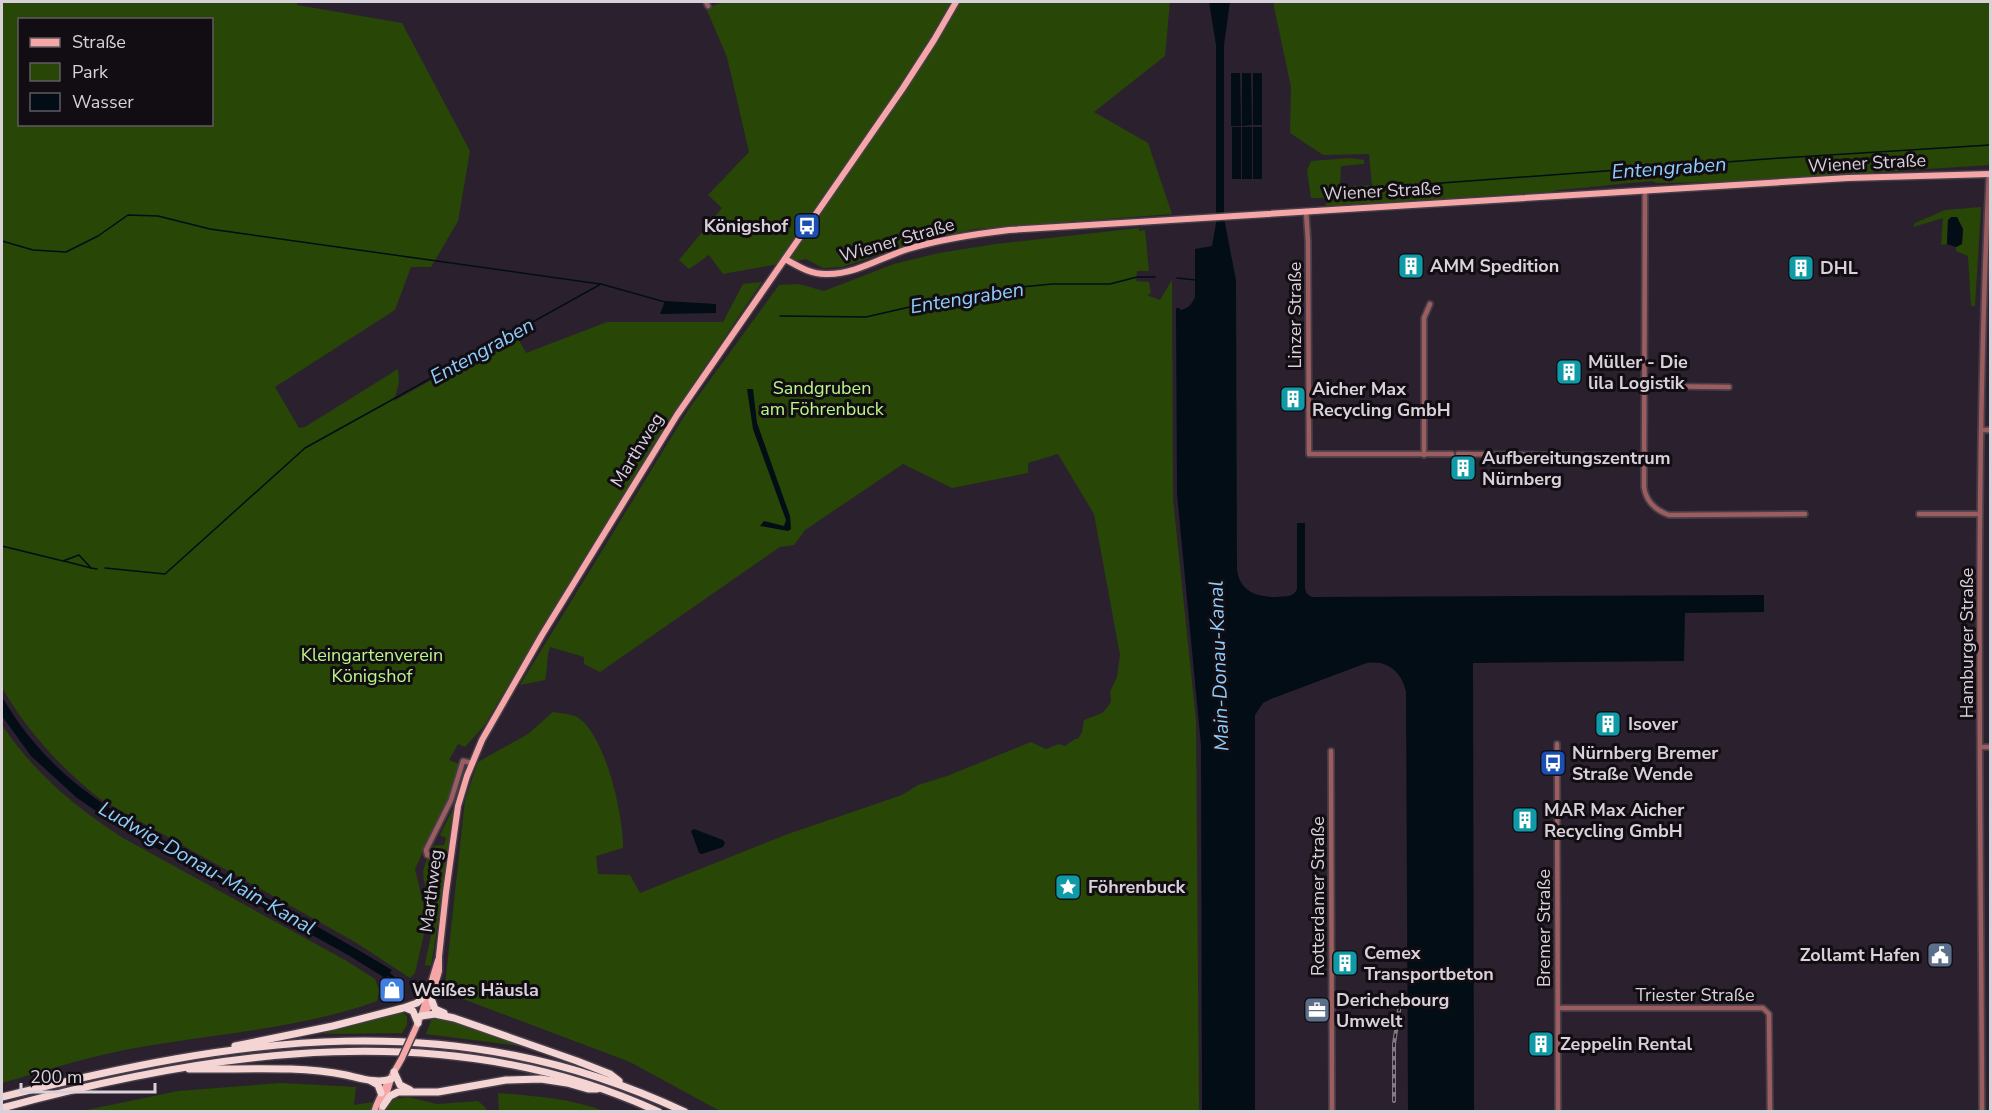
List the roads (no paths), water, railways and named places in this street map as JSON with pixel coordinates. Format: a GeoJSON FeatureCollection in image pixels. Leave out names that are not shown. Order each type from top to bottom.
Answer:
{"type":"FeatureCollection","features":[{"type":"Feature","properties":{"kind":"highway"},"geometry":{"type":"LineString","coordinates":[[218,1051],[245,1042],[325,1027],[403,1008],[417,1003],[430,991]]}},
{"type":"Feature","properties":{"kind":"highway"},"geometry":{"type":"LineString","coordinates":[[432,1000],[435,1009],[454,1018],[577,1060],[610,1074],[626,1086]]}},
{"type":"Feature","properties":{"kind":"highway"},"geometry":{"type":"LineString","coordinates":[[403,1008],[413,1011],[420,1019],[433,1014],[454,1018]]}},
{"type":"Feature","properties":{"kind":"highway"},"geometry":{"type":"LineString","coordinates":[[2,1097],[114,1070],[218,1051],[265,1045],[385,1040],[438,1043],[527,1057],[626,1086],[685,1112]]}},
{"type":"Feature","properties":{"kind":"highway"},"geometry":{"type":"LineString","coordinates":[[2,1108],[87,1086],[172,1069],[284,1054],[400,1051],[458,1056],[548,1072],[605,1090],[659,1112]]}},
{"type":"Feature","properties":{"kind":"highway"},"geometry":{"type":"LineString","coordinates":[[172,1069],[275,1067],[324,1071],[382,1081],[393,1076],[400,1085],[413,1091]]}},
{"type":"Feature","properties":{"kind":"highway"},"geometry":{"type":"LineString","coordinates":[[366,1079],[378,1085],[381,1093]]}},
{"type":"Feature","properties":{"kind":"highway"},"geometry":{"type":"LineString","coordinates":[[382,1109],[394,1093],[438,1092],[494,1081],[526,1079],[605,1090]]}},
{"type":"Feature","properties":{"kind":"main road","name":"Marthweg"},"geometry":{"type":"LineString","coordinates":[[393,1076],[420,1019],[440,967],[439,956],[450,858],[459,806],[472,763],[501,704],[694,389],[903,88],[956,2]]}},
{"type":"Feature","properties":{"kind":"main road","name":"Wiener Straße"},"geometry":{"type":"LineString","coordinates":[[785,259],[815,273],[834,274],[846,272],[909,249],[973,235],[1066,225],[1857,178],[1990,174]]}},
{"type":"Feature","properties":{"kind":"main road","name":"Marthweg"},"geometry":{"type":"LineString","coordinates":[[420,1019],[432,1000],[430,991]]}},
{"type":"Feature","properties":{"kind":"main road"},"geometry":{"type":"LineString","coordinates":[[374,1112],[384,1086],[393,1076]]}},
{"type":"Feature","properties":{"kind":"main road"},"geometry":{"type":"LineString","coordinates":[[382,1109],[393,1076]]}},
{"type":"Feature","properties":{"kind":"street","name":"Hamburger Straße"},"geometry":{"type":"LineString","coordinates":[[1982,1112],[1980,514],[1990,174]]}},
{"type":"Feature","properties":{"kind":"street"},"geometry":{"type":"LineString","coordinates":[[1645,190],[1644,487],[1647,499],[1655,508],[1669,515],[1805,514]]}},
{"type":"Feature","properties":{"kind":"street","name":"Linzer Straße"},"geometry":{"type":"LineString","coordinates":[[1306,211],[1309,454],[1424,455]]}},
{"type":"Feature","properties":{"kind":"street"},"geometry":{"type":"LineString","coordinates":[[1430,304],[1424,318],[1424,455],[1644,456]]}},
{"type":"Feature","properties":{"kind":"street"},"geometry":{"type":"LineString","coordinates":[[1644,386],[1729,387]]}},
{"type":"Feature","properties":{"kind":"street"},"geometry":{"type":"LineString","coordinates":[[1981,430],[1990,430]]}},
{"type":"Feature","properties":{"kind":"street"},"geometry":{"type":"LineString","coordinates":[[1918,514],[1980,514]]}},
{"type":"Feature","properties":{"kind":"street","name":"Bremer Straße"},"geometry":{"type":"LineString","coordinates":[[1557,744],[1558,1112]]}},
{"type":"Feature","properties":{"kind":"street"},"geometry":{"type":"LineString","coordinates":[[1981,747],[1990,747]]}},
{"type":"Feature","properties":{"kind":"street","name":"Rotterdamer Straße"},"geometry":{"type":"LineString","coordinates":[[1331,751],[1332,1112]]}},
{"type":"Feature","properties":{"kind":"street"},"geometry":{"type":"LineString","coordinates":[[450,858],[427,855],[426,850],[451,800],[463,761],[472,763]]}},
{"type":"Feature","properties":{"kind":"street","name":"Triester Straße"},"geometry":{"type":"LineString","coordinates":[[1558,1008],[1763,1008],[1769,1014],[1770,1112]]}},
{"type":"Feature","properties":{"kind":"water","name":"Main-Donau-Kanal"},"geometry":{"type":"Polygon","coordinates":[[[1209,2],[1230,2],[1224,45],[1224,218],[1236,280],[1237,570],[1245,588],[1269,597],[1288,596],[1295,592],[1297,589],[1297,523],[1305,523],[1305,589],[1312,597],[1764,595],[1764,612],[1685,613],[1684,661],[1473,663],[1474,1111],[1408,1111],[1406,692],[1396,672],[1385,665],[1372,663],[1271,699],[1263,703],[1255,715],[1255,1111],[1202,1111],[1201,745],[1177,494],[1176,308],[1185,309],[1194,300],[1195,249],[1212,246],[1216,223],[1216,45],[1209,2]]]}},
{"type":"Feature","properties":{"kind":"water"},"geometry":{"type":"Polygon","coordinates":[[[1231,73],[1240,73],[1241,126],[1231,126],[1231,73]]]}},
{"type":"Feature","properties":{"kind":"water"},"geometry":{"type":"Polygon","coordinates":[[[1242,73],[1251,73],[1252,125],[1242,126],[1242,73]]]}},
{"type":"Feature","properties":{"kind":"water"},"geometry":{"type":"Polygon","coordinates":[[[1253,73],[1262,73],[1262,125],[1253,125],[1253,73]]]}},
{"type":"Feature","properties":{"kind":"water"},"geometry":{"type":"Polygon","coordinates":[[[1232,127],[1241,127],[1241,179],[1232,179],[1232,127]]]}},
{"type":"Feature","properties":{"kind":"water"},"geometry":{"type":"Polygon","coordinates":[[[1242,127],[1252,127],[1252,179],[1242,179],[1242,127]]]}},
{"type":"Feature","properties":{"kind":"water"},"geometry":{"type":"Polygon","coordinates":[[[1253,127],[1262,127],[1262,179],[1253,179],[1253,127]]]}},
{"type":"Feature","properties":{"kind":"water"},"geometry":{"type":"Polygon","coordinates":[[[1951,217],[1957,217],[1963,229],[1962,244],[1956,247],[1947,244],[1948,220],[1951,217]]]}},
{"type":"Feature","properties":{"kind":"water"},"geometry":{"type":"Polygon","coordinates":[[[665,301],[716,304],[716,313],[660,314],[665,301]]]}},
{"type":"Feature","properties":{"kind":"water"},"geometry":{"type":"Polygon","coordinates":[[[747,389],[753,389],[757,423],[790,516],[791,529],[788,531],[760,526],[764,521],[784,526],[786,520],[753,429],[747,389]]]}},
{"type":"Feature","properties":{"kind":"water","name":"Ludwig-Donau-Main-Kanal"},"geometry":{"type":"Polygon","coordinates":[[[2,697],[22,727],[43,752],[66,775],[115,812],[392,970],[390,973],[404,985],[402,987],[388,976],[385,978],[127,832],[77,798],[31,756],[2,716],[2,697]]]}},
{"type":"Feature","properties":{"kind":"water"},"geometry":{"type":"Polygon","coordinates":[[[694,829],[723,840],[725,843],[723,847],[699,853],[691,831],[694,829]]]}},
{"type":"Feature","properties":{"kind":"waterway","name":"Entengraben"},"geometry":{"type":"LineString","coordinates":[[1347,190],[1990,145]]}},
{"type":"Feature","properties":{"kind":"waterway"},"geometry":{"type":"LineString","coordinates":[[2,241],[33,250],[66,252],[98,236],[128,215],[158,216],[210,229],[600,284]]}},
{"type":"Feature","properties":{"kind":"waterway","name":"Entengraben"},"geometry":{"type":"LineString","coordinates":[[780,316],[866,317],[979,291],[1052,284],[1110,284],[1137,277],[1155,277]]}},
{"type":"Feature","properties":{"kind":"waterway","name":"Entengraben"},"geometry":{"type":"LineString","coordinates":[[1177,278],[1196,280]]}},
{"type":"Feature","properties":{"kind":"waterway","name":"Entengraben"},"geometry":{"type":"LineString","coordinates":[[105,568],[165,574],[305,448],[601,284],[665,302]]}},
{"type":"Feature","properties":{"kind":"waterway"},"geometry":{"type":"LineString","coordinates":[[2,546],[63,561],[79,555],[91,568],[97,569]]}},
{"type":"Feature","properties":{"kind":"waterway"},"geometry":{"type":"LineString","coordinates":[[64,561],[91,568]]}},
{"type":"Feature","properties":{"kind":"railway"},"geometry":{"type":"LineString","coordinates":[[1394,1101],[1394,1044],[1401,997]]}},
{"type":"Feature","properties":{"kind":"place","name":"Königshof"},"geometry":{"type":"Point","coordinates":[807,226]}},
{"type":"Feature","properties":{"kind":"place","name":"AMM Spedition"},"geometry":{"type":"Point","coordinates":[1411,266]}},
{"type":"Feature","properties":{"kind":"place","name":"DHL"},"geometry":{"type":"Point","coordinates":[1801,268]}},
{"type":"Feature","properties":{"kind":"place","name":"Müller - Die lila Logistik"},"geometry":{"type":"Point","coordinates":[1569,372]}},
{"type":"Feature","properties":{"kind":"place","name":"Aicher Max Recycling GmbH"},"geometry":{"type":"Point","coordinates":[1293,399]}},
{"type":"Feature","properties":{"kind":"place","name":"Aufbereitungszentrum Nürnberg"},"geometry":{"type":"Point","coordinates":[1463,468]}},
{"type":"Feature","properties":{"kind":"place","name":"Isover"},"geometry":{"type":"Point","coordinates":[1608,724]}},
{"type":"Feature","properties":{"kind":"place","name":"Nürnberg Bremer Straße Wende"},"geometry":{"type":"Point","coordinates":[1553,763]}},
{"type":"Feature","properties":{"kind":"place","name":"MAR Max Aicher Recycling GmbH"},"geometry":{"type":"Point","coordinates":[1525,820]}},
{"type":"Feature","properties":{"kind":"place","name":"Föhrenbuck"},"geometry":{"type":"Point","coordinates":[1068,887]}},
{"type":"Feature","properties":{"kind":"place","name":"Zollamt Hafen"},"geometry":{"type":"Point","coordinates":[1940,955]}},
{"type":"Feature","properties":{"kind":"place","name":"Cemex Transportbeton"},"geometry":{"type":"Point","coordinates":[1345,963]}},
{"type":"Feature","properties":{"kind":"place","name":"Weißes Häusla"},"geometry":{"type":"Point","coordinates":[392,990]}},
{"type":"Feature","properties":{"kind":"place","name":"Derichebourg Umwelt"},"geometry":{"type":"Point","coordinates":[1317,1010]}},
{"type":"Feature","properties":{"kind":"place","name":"Zeppelin Rental"},"geometry":{"type":"Point","coordinates":[1541,1044]}},
{"type":"Feature","properties":{"kind":"park label","name":"Sandgruben am Föhrenbuck"},"geometry":{"type":"Point","coordinates":[822,398]}},
{"type":"Feature","properties":{"kind":"park label","name":"Kleingartenverein Königshof"},"geometry":{"type":"Point","coordinates":[372,665]}}]}
